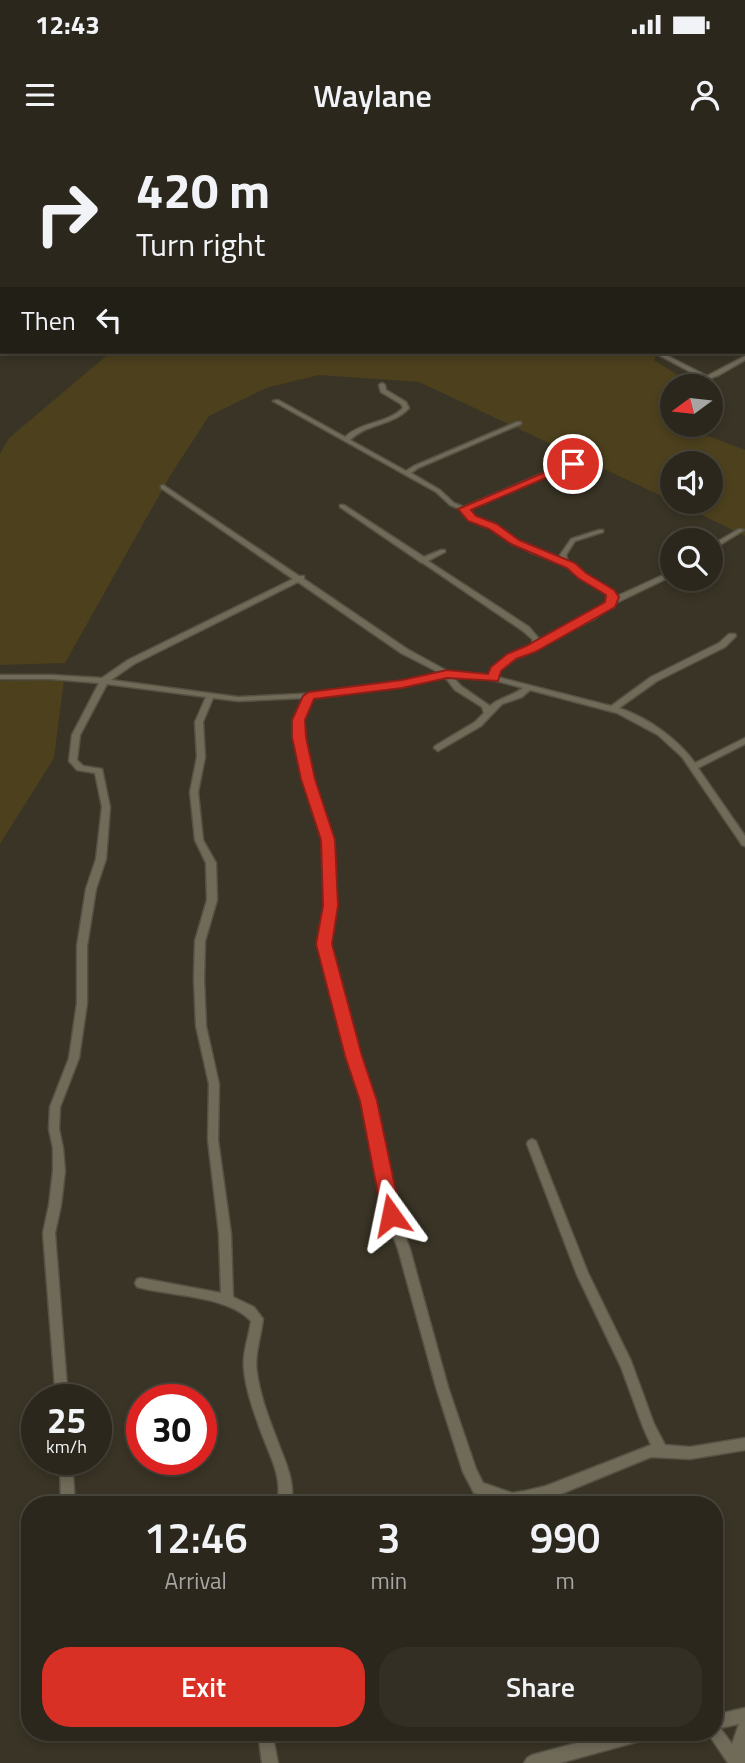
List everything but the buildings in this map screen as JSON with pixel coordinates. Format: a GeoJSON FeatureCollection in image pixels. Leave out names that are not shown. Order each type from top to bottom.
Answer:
{"type":"FeatureCollection","features":[{"type":"Feature","properties":{"kind":"street"},"geometry":{"type":"LineString","coordinates":[[660,354],[699,374]]}},
{"type":"Feature","properties":{"kind":"street"},"geometry":{"type":"LineString","coordinates":[[715,374],[745,358]]}},
{"type":"Feature","properties":{"kind":"street"},"geometry":{"type":"LineString","coordinates":[[346,440],[351,434],[369,425],[401,415],[406,408],[404,403],[383,391],[382,385]]}},
{"type":"Feature","properties":{"kind":"street"},"geometry":{"type":"LineString","coordinates":[[276,401],[407,473],[446,497],[455,506],[464,509],[472,518],[493,527],[515,542],[565,562],[610,593],[613,601]]}},
{"type":"Feature","properties":{"kind":"street"},"geometry":{"type":"LineString","coordinates":[[407,473],[519,422]]}},
{"type":"Feature","properties":{"kind":"street"},"geometry":{"type":"LineString","coordinates":[[464,509],[595,453]]}},
{"type":"Feature","properties":{"kind":"street"},"geometry":{"type":"LineString","coordinates":[[163,487],[301,578],[404,651],[447,674],[458,688],[486,706],[488,713]]}},
{"type":"Feature","properties":{"kind":"street"},"geometry":{"type":"LineString","coordinates":[[342,506],[531,633],[536,643]]}},
{"type":"Feature","properties":{"kind":"street"},"geometry":{"type":"LineString","coordinates":[[723,541],[741,530]]}},
{"type":"Feature","properties":{"kind":"street"},"geometry":{"type":"LineString","coordinates":[[565,562],[563,555],[573,540],[601,531]]}},
{"type":"Feature","properties":{"kind":"street"},"geometry":{"type":"LineString","coordinates":[[422,561],[443,551]]}},
{"type":"Feature","properties":{"kind":"street"},"geometry":{"type":"LineString","coordinates":[[61,1384],[49,1233],[59,1171],[54,1129],[55,1107],[74,1058],[82,1003],[82,946],[91,888],[101,859],[106,807],[99,771],[80,768],[73,761],[76,735],[104,681],[131,662],[301,578]]}},
{"type":"Feature","properties":{"kind":"street"},"geometry":{"type":"LineString","coordinates":[[494,678],[495,670],[536,643],[591,617],[613,601],[660,579]]}},
{"type":"Feature","properties":{"kind":"street"},"geometry":{"type":"LineString","coordinates":[[613,709],[654,679],[722,645],[732,636]]}},
{"type":"Feature","properties":{"kind":"street"},"geometry":{"type":"LineString","coordinates":[[0,677],[104,681],[239,699],[309,696],[402,684],[447,674],[494,678],[613,709],[640,720],[661,733],[685,755],[745,843]]}},
{"type":"Feature","properties":{"kind":"street"},"geometry":{"type":"LineString","coordinates":[[438,748],[478,724],[499,700],[514,697],[528,687]]}},
{"type":"Feature","properties":{"kind":"street"},"geometry":{"type":"LineString","coordinates":[[210,696],[199,722],[201,757],[194,792],[199,840],[211,863],[212,900],[200,941],[199,979],[201,1026],[214,1084],[213,1140],[225,1234],[227,1300]]}},
{"type":"Feature","properties":{"kind":"street"},"geometry":{"type":"LineString","coordinates":[[309,696],[299,720],[299,737],[308,779],[328,840],[330,906],[324,944],[353,1056],[368,1101],[391,1215],[404,1250],[442,1387],[470,1472],[479,1488],[494,1496]]}},
{"type":"Feature","properties":{"kind":"street"},"geometry":{"type":"LineString","coordinates":[[694,767],[745,741]]}},
{"type":"Feature","properties":{"kind":"street"},"geometry":{"type":"LineString","coordinates":[[533,1144],[583,1275],[627,1365],[649,1427],[661,1451]]}},
{"type":"Feature","properties":{"kind":"street"},"geometry":{"type":"LineString","coordinates":[[141,1283],[227,1300],[254,1312],[257,1319],[248,1356],[250,1373],[263,1418],[284,1468],[287,1482],[285,1496]]}},
{"type":"Feature","properties":{"kind":"street"},"geometry":{"type":"LineString","coordinates":[[531,1496],[546,1493],[651,1451],[690,1453],[745,1444]]}},
{"type":"Feature","properties":{"kind":"street"},"geometry":{"type":"LineString","coordinates":[[67,1475],[68,1496]]}},
{"type":"Feature","properties":{"kind":"street"},"geometry":{"type":"LineString","coordinates":[[723,1720],[745,1714]]}},
{"type":"Feature","properties":{"kind":"street"},"geometry":{"type":"LineString","coordinates":[[738,1763],[739,1746],[745,1727]]}},
{"type":"Feature","properties":{"kind":"street"},"geometry":{"type":"LineString","coordinates":[[266,1741],[270,1763]]}},
{"type":"Feature","properties":{"kind":"street"},"geometry":{"type":"LineString","coordinates":[[532,1763],[614,1741]]}},
{"type":"Feature","properties":{"kind":"street"},"geometry":{"type":"LineString","coordinates":[[721,1741],[738,1763]]}},
{"type":"Feature","properties":{"kind":"shaded area"},"geometry":{"type":"Polygon","coordinates":[[[109,354],[657,354],[654,360],[676,374],[660,374],[660,438],[714,438],[745,450],[745,536],[700,514],[723,514],[723,451],[660,451],[660,495],[419,382],[319,375],[266,388],[209,416],[170,476],[65,663],[0,665],[0,454],[9,438],[109,354]]]}},
{"type":"Feature","properties":{"kind":"shaded area"},"geometry":{"type":"Polygon","coordinates":[[[64,680],[54,758],[0,844],[0,681],[64,680]]]}},
{"type":"Feature","properties":{"kind":"route"},"geometry":{"type":"LineString","coordinates":[[391,1215],[374,1143],[368,1101],[353,1056],[324,944],[330,906],[328,840],[308,779],[299,737],[299,720],[309,696],[402,684],[447,674],[494,678],[495,670],[512,657],[591,617],[610,604],[613,601],[610,593],[582,576],[571,565],[532,551],[493,527],[470,517],[464,509],[573,464]]}}]}
